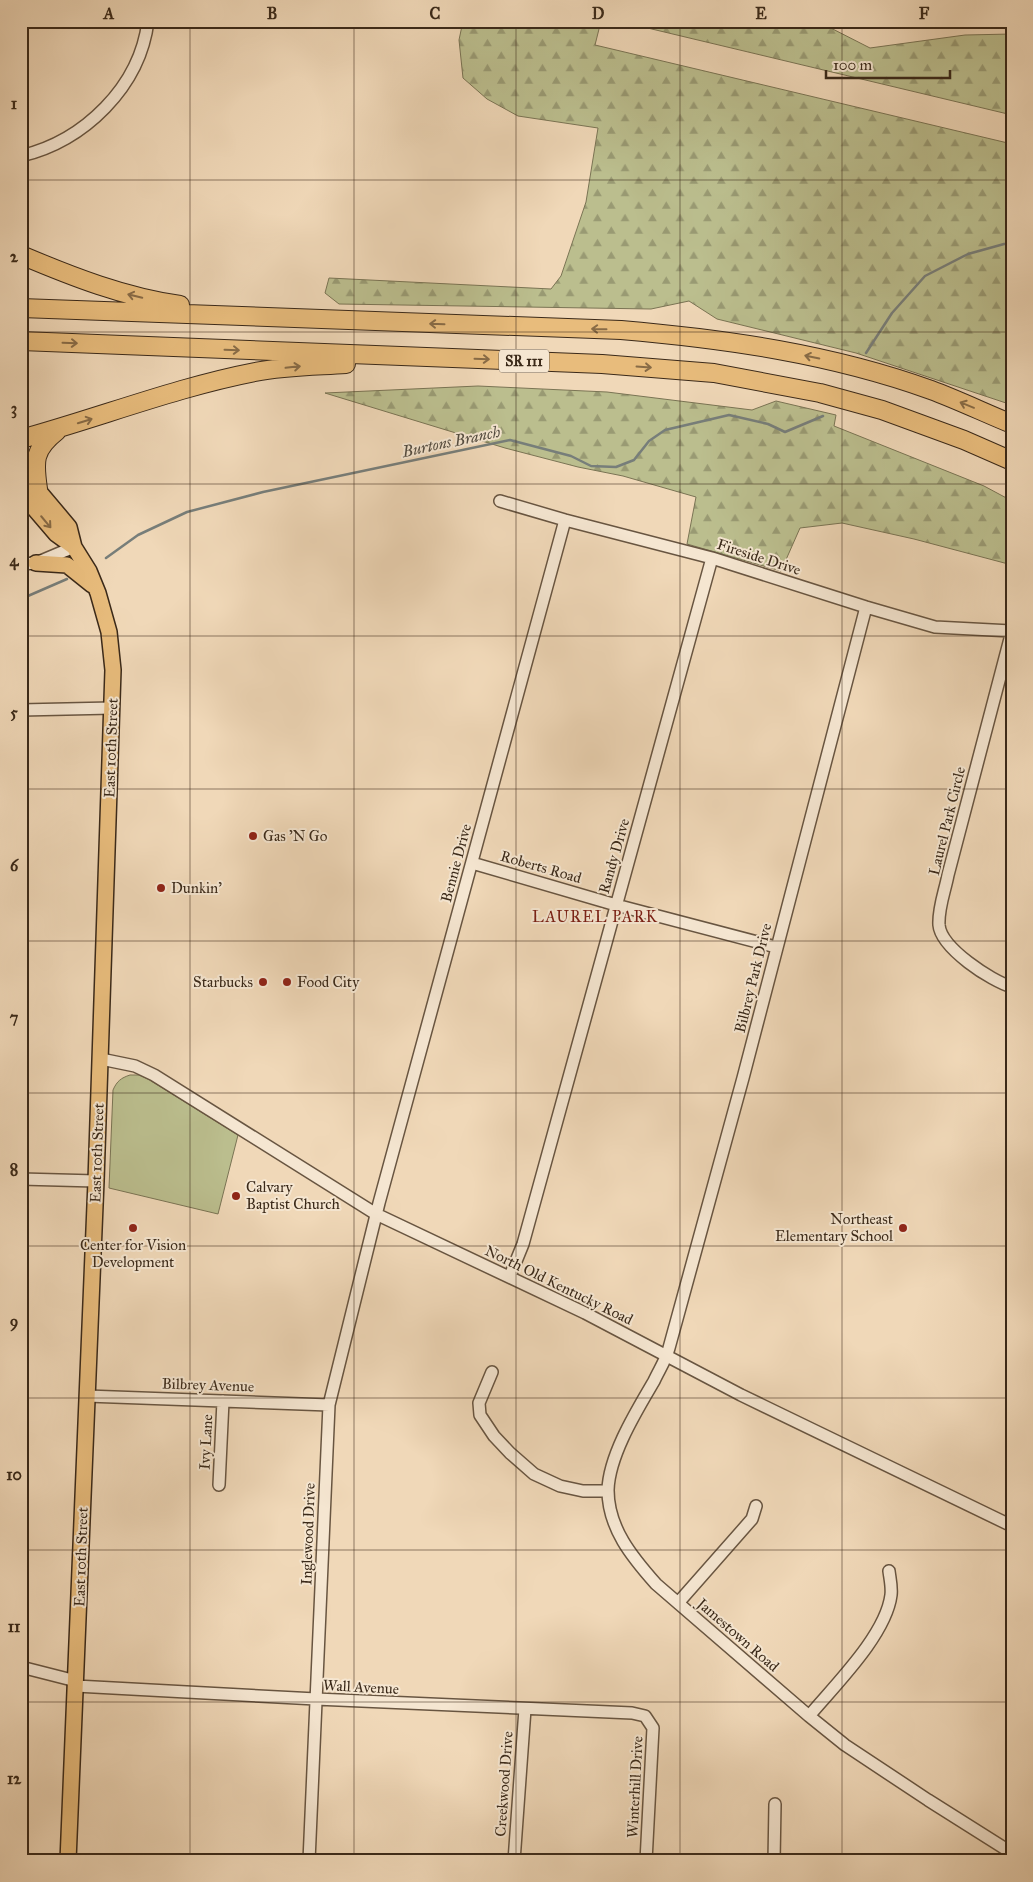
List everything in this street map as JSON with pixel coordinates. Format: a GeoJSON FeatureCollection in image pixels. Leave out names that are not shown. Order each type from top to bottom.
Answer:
{"type":"FeatureCollection","features":[{"type":"Feature","properties":{"kind":"highway"},"geometry":{"type":"LineString","coordinates":[[21,255],[98,286],[137,297],[177,305],[225,311],[340,320]]}},
{"type":"Feature","properties":{"kind":"highway","name":"SR 111"},"geometry":{"type":"LineString","coordinates":[[21,308],[621,330],[698,337],[767,347],[835,362],[930,390],[1012,424]]}},
{"type":"Feature","properties":{"kind":"highway","name":"SR 111"},"geometry":{"type":"LineString","coordinates":[[21,342],[602,364],[714,373],[820,393],[882,410],[964,440],[1012,461]]}},
{"type":"Feature","properties":{"kind":"highway"},"geometry":{"type":"LineString","coordinates":[[21,439],[209,382],[256,371],[447,358]]}},
{"type":"Feature","properties":{"kind":"highway"},"geometry":{"type":"LineString","coordinates":[[30,491],[39,448],[44,441],[60,428]]}},
{"type":"Feature","properties":{"kind":"main road","name":"East 10th Street"},"geometry":{"type":"LineString","coordinates":[[21,470],[30,491],[69,527],[74,547],[89,571],[98,594],[109,632],[113,670],[101,1059],[68,1861]]}},
{"type":"Feature","properties":{"kind":"main road"},"geometry":{"type":"LineString","coordinates":[[28,563],[67,565],[90,582],[98,594]]}},
{"type":"Feature","properties":{"kind":"street"},"geometry":{"type":"LineString","coordinates":[[21,156],[56,144],[77,131],[109,104],[123,86],[134,66],[146,33],[148,21]]}},
{"type":"Feature","properties":{"kind":"street","name":"Fireside Drive"},"geometry":{"type":"LineString","coordinates":[[500,501],[712,558],[935,627],[1011,631]]}},
{"type":"Feature","properties":{"kind":"street","name":"Bennie Drive"},"geometry":{"type":"LineString","coordinates":[[376,1214],[565,520]]}},
{"type":"Feature","properties":{"kind":"street"},"geometry":{"type":"LineString","coordinates":[[28,563],[74,547]]}},
{"type":"Feature","properties":{"kind":"street","name":"Randy Drive"},"geometry":{"type":"LineString","coordinates":[[510,1276],[523,1244],[712,558]]}},
{"type":"Feature","properties":{"kind":"street","name":"Bilbrey Park Drive"},"geometry":{"type":"LineString","coordinates":[[667,1356],[744,1078],[776,947],[866,607]]}},
{"type":"Feature","properties":{"kind":"street","name":"Laurel Park Circle"},"geometry":{"type":"LineString","coordinates":[[1011,631],[941,907],[939,927],[946,942],[980,971],[1012,987]]}},
{"type":"Feature","properties":{"kind":"street"},"geometry":{"type":"LineString","coordinates":[[21,710],[112,708]]}},
{"type":"Feature","properties":{"kind":"street","name":"Roberts Road"},"geometry":{"type":"LineString","coordinates":[[472,862],[616,905],[776,947]]}},
{"type":"Feature","properties":{"kind":"street","name":"North Old Kentucky Road"},"geometry":{"type":"LineString","coordinates":[[101,1059],[135,1066],[154,1076],[376,1214],[510,1276],[741,1395],[1012,1526]]}},
{"type":"Feature","properties":{"kind":"street"},"geometry":{"type":"LineString","coordinates":[[21,1179],[96,1181]]}},
{"type":"Feature","properties":{"kind":"street","name":"Inglewood Drive"},"geometry":{"type":"LineString","coordinates":[[309,1861],[329,1405],[376,1214]]}},
{"type":"Feature","properties":{"kind":"street","name":"Jamestown Road"},"geometry":{"type":"LineString","coordinates":[[667,1356],[626,1432],[613,1465],[608,1491],[613,1520],[622,1540],[636,1561],[656,1584],[809,1716],[875,1766],[1007,1855]]}},
{"type":"Feature","properties":{"kind":"street"},"geometry":{"type":"LineString","coordinates":[[492,1372],[479,1403],[480,1415],[494,1436],[510,1453],[534,1474],[560,1486],[583,1491],[608,1491]]}},
{"type":"Feature","properties":{"kind":"street","name":"Bilbrey Avenue"},"geometry":{"type":"LineString","coordinates":[[87,1396],[329,1405]]}},
{"type":"Feature","properties":{"kind":"street","name":"Ivy Lane"},"geometry":{"type":"LineString","coordinates":[[219,1485],[223,1401]]}},
{"type":"Feature","properties":{"kind":"street"},"geometry":{"type":"LineString","coordinates":[[678,1602],[752,1519],[756,1506]]}},
{"type":"Feature","properties":{"kind":"street"},"geometry":{"type":"LineString","coordinates":[[809,1716],[859,1657],[885,1615],[891,1594],[890,1571]]}},
{"type":"Feature","properties":{"kind":"street","name":"Wall Avenue"},"geometry":{"type":"LineString","coordinates":[[21,1667],[76,1684],[316,1700],[632,1713],[645,1716]]}},
{"type":"Feature","properties":{"kind":"street","name":"Creekwood Drive"},"geometry":{"type":"LineString","coordinates":[[514,1861],[525,1709]]}},
{"type":"Feature","properties":{"kind":"street","name":"Winterhill Drive"},"geometry":{"type":"LineString","coordinates":[[645,1716],[652,1728],[646,1861]]}},
{"type":"Feature","properties":{"kind":"street"},"geometry":{"type":"LineString","coordinates":[[774,1861],[775,1804]]}},
{"type":"Feature","properties":{"kind":"green space"},"geometry":{"type":"Polygon","coordinates":[[[463,21],[601,21],[595,45],[1012,144],[1012,405],[856,353],[717,319],[689,301],[651,309],[339,304],[325,293],[329,278],[551,289],[561,276],[586,202],[598,128],[518,116],[487,99],[463,78],[459,40],[463,21]]]}},
{"type":"Feature","properties":{"kind":"green space"},"geometry":{"type":"Polygon","coordinates":[[[635,21],[817,21],[870,48],[965,35],[1012,34],[1012,115],[635,25],[635,21]]]}},
{"type":"Feature","properties":{"kind":"green space"},"geometry":{"type":"Polygon","coordinates":[[[478,386],[607,392],[752,410],[776,401],[836,415],[834,426],[984,486],[1012,501],[1012,565],[914,539],[842,523],[800,528],[781,571],[687,544],[696,497],[623,476],[578,467],[505,448],[325,393],[478,386]]]}},
{"type":"Feature","properties":{"kind":"green space"},"geometry":{"type":"Polygon","coordinates":[[[130,1075],[139,1075],[148,1079],[238,1135],[218,1214],[109,1188],[113,1090],[120,1080],[130,1075]]]}},
{"type":"Feature","properties":{"kind":"waterway","name":"Burtons Branch"},"geometry":{"type":"LineString","coordinates":[[866,353],[892,313],[925,276],[968,254],[1004,244],[1012,244]]}},
{"type":"Feature","properties":{"kind":"waterway","name":"Burtons Branch"},"geometry":{"type":"LineString","coordinates":[[106,558],[138,535],[187,512],[263,492],[510,440],[571,456],[591,466],[616,467],[634,460],[649,441],[665,430],[729,415],[768,424],[785,432],[823,416]]}},
{"type":"Feature","properties":{"kind":"waterway","name":"Burtons Branch"},"geometry":{"type":"LineString","coordinates":[[21,599],[67,579]]}},
{"type":"Feature","properties":{"kind":"place","name":"Gas 'N Go"},"geometry":{"type":"Point","coordinates":[253,836]}},
{"type":"Feature","properties":{"kind":"place","name":"Dunkin'"},"geometry":{"type":"Point","coordinates":[161,888]}},
{"type":"Feature","properties":{"kind":"place","name":"Starbucks"},"geometry":{"type":"Point","coordinates":[263,982]}},
{"type":"Feature","properties":{"kind":"place","name":"Food City"},"geometry":{"type":"Point","coordinates":[287,982]}},
{"type":"Feature","properties":{"kind":"place","name":"Calvary Baptist Church"},"geometry":{"type":"Point","coordinates":[236,1196]}},
{"type":"Feature","properties":{"kind":"place","name":"Center for Vision Development"},"geometry":{"type":"Point","coordinates":[133,1228]}},
{"type":"Feature","properties":{"kind":"place","name":"Northeast Elementary School"},"geometry":{"type":"Point","coordinates":[903,1228]}},
{"type":"Feature","properties":{"kind":"district","name":"LAUREL PARK"},"geometry":{"type":"Point","coordinates":[595,916]}}]}
